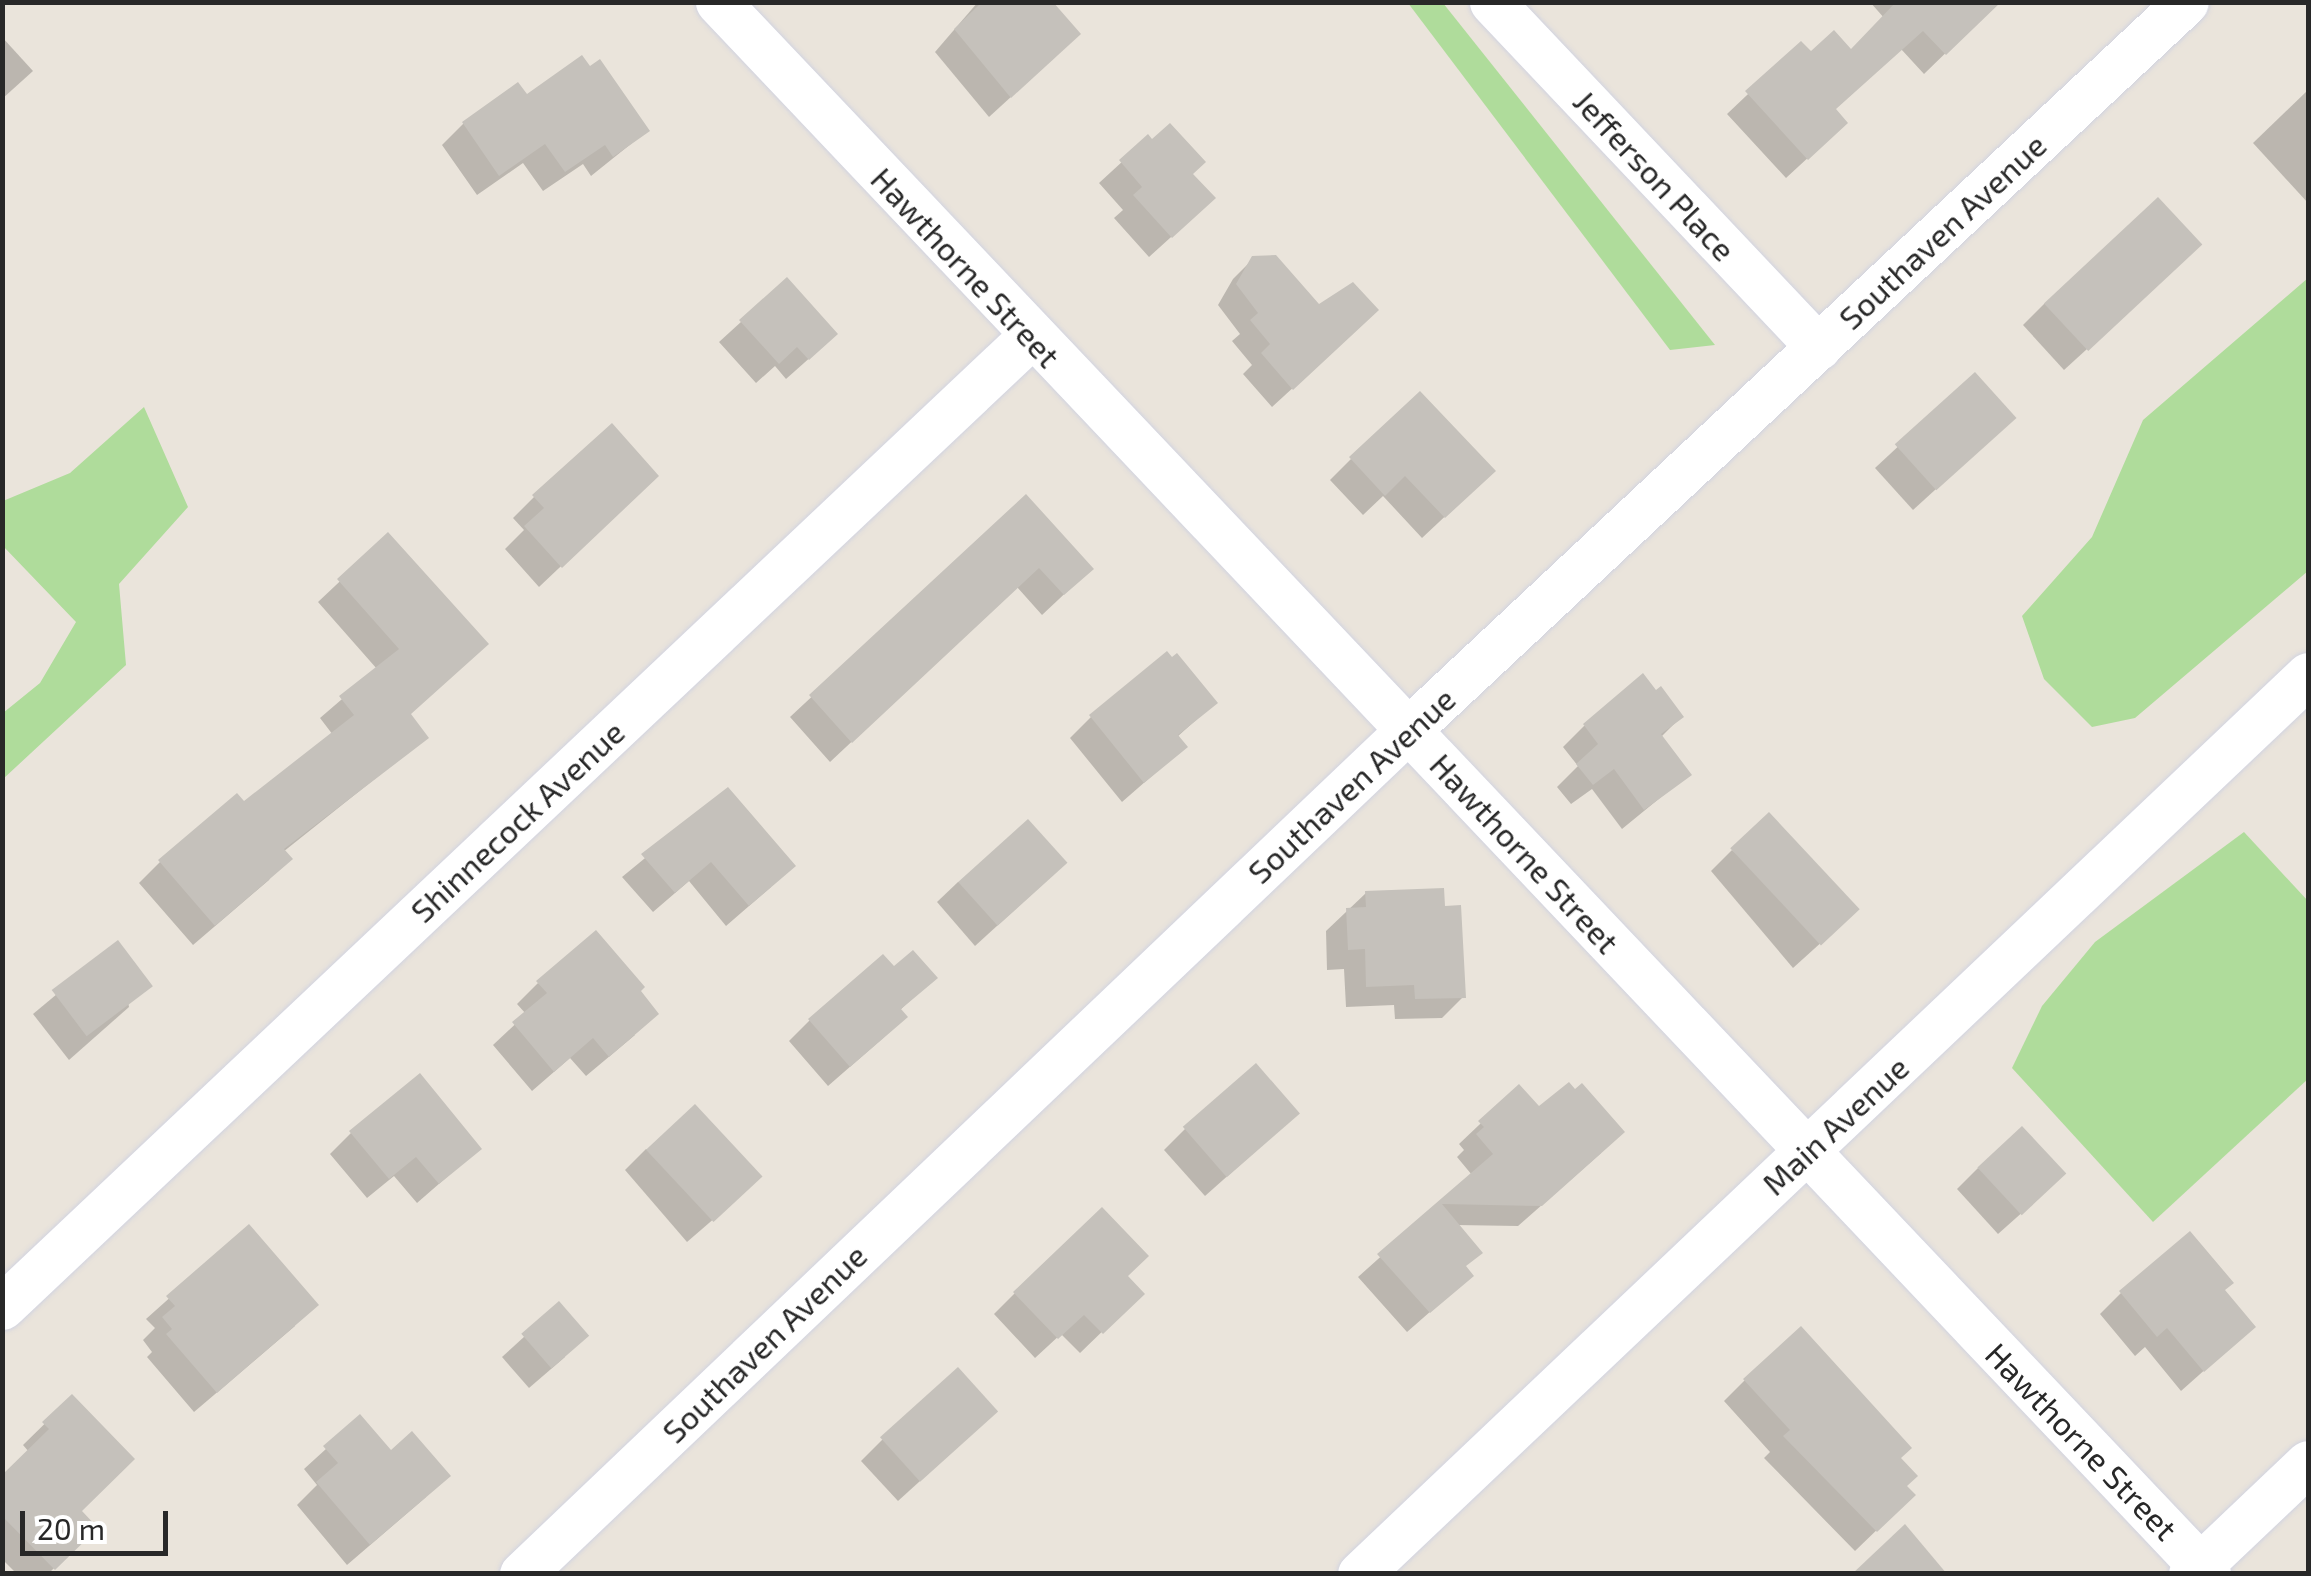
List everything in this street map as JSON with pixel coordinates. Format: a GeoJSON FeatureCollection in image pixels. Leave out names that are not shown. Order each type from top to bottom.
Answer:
{"type":"FeatureCollection","features":[{"type":"Feature","properties":{"kind":"street","name":"Hawthorne Street"},"geometry":{"type":"LineString","coordinates":[[718,2],[2199,1571]]}},
{"type":"Feature","properties":{"kind":"street","name":"Jefferson Place"},"geometry":{"type":"LineString","coordinates":[[1492,2],[1818,348]]}},
{"type":"Feature","properties":{"kind":"street","name":"Southaven Avenue"},"geometry":{"type":"LineString","coordinates":[[522,1574],[1408,730],[2186,2]]}},
{"type":"Feature","properties":{"kind":"street","name":"Shinnecock Avenue"},"geometry":{"type":"LineString","coordinates":[[2,1307],[1031,336]]}},
{"type":"Feature","properties":{"kind":"street","name":"Main Avenue"},"geometry":{"type":"LineString","coordinates":[[1360,1574],[2308,676]]}},
{"type":"Feature","properties":{"kind":"street"},"geometry":{"type":"LineString","coordinates":[[2199,1571],[2308,1462]]}},
{"type":"Feature","properties":{"kind":"green space"},"geometry":{"type":"Polygon","coordinates":[[[1408,3],[1443,3],[1715,345],[1670,350],[1408,3]]]}},
{"type":"Feature","properties":{"kind":"green space"},"geometry":{"type":"Polygon","coordinates":[[[2308,278],[2308,571],[2135,718],[2092,727],[2044,679],[2022,616],[2092,537],[2143,420],[2308,278]]]}},
{"type":"Feature","properties":{"kind":"green space"},"geometry":{"type":"Polygon","coordinates":[[[144,407],[188,507],[119,584],[126,665],[3,779],[3,713],[40,683],[76,622],[3,546],[3,501],[70,473],[144,407]]]}},
{"type":"Feature","properties":{"kind":"green space"},"geometry":{"type":"Polygon","coordinates":[[[2244,832],[2308,901],[2308,1079],[2153,1222],[2012,1068],[2042,1006],[2095,942],[2244,832]]]}},
{"type":"Feature","properties":{"kind":"building"},"geometry":{"type":"Polygon","coordinates":[[[982,2],[1053,2],[1081,34],[1011,98],[954,29],[982,2]]]}},
{"type":"Feature","properties":{"kind":"building"},"geometry":{"type":"Polygon","coordinates":[[[1896,2],[2001,2],[1946,55],[1923,31],[1836,109],[1848,123],[1808,160],[1745,91],[1801,41],[1811,51],[1834,30],[1851,49],[1896,2]]]}},
{"type":"Feature","properties":{"kind":"building"},"geometry":{"type":"Polygon","coordinates":[[[582,55],[590,66],[600,59],[650,131],[613,157],[605,145],[565,172],[545,144],[499,176],[462,122],[518,82],[527,94],[582,55]]]}},
{"type":"Feature","properties":{"kind":"building"},"geometry":{"type":"Polygon","coordinates":[[[1170,123],[1206,162],[1193,174],[1216,198],[1172,238],[1133,195],[1142,187],[1119,160],[1148,134],[1152,139],[1170,123]]]}},
{"type":"Feature","properties":{"kind":"building"},"geometry":{"type":"Polygon","coordinates":[[[2158,197],[2202,245],[2088,351],[2044,303],[2158,197]]]}},
{"type":"Feature","properties":{"kind":"building"},"geometry":{"type":"Polygon","coordinates":[[[1276,255],[1319,304],[1353,282],[1379,310],[1293,390],[1261,353],[1270,344],[1250,320],[1258,313],[1236,284],[1252,256],[1276,255]]]}},
{"type":"Feature","properties":{"kind":"building"},"geometry":{"type":"Polygon","coordinates":[[[787,277],[838,334],[809,360],[797,347],[779,364],[739,320],[787,277]]]}},
{"type":"Feature","properties":{"kind":"building"},"geometry":{"type":"Polygon","coordinates":[[[1975,372],[2016,418],[1936,490],[1895,444],[1975,372]]]}},
{"type":"Feature","properties":{"kind":"building"},"geometry":{"type":"Polygon","coordinates":[[[1420,391],[1496,471],[1445,518],[1405,476],[1385,496],[1349,457],[1420,391]]]}},
{"type":"Feature","properties":{"kind":"building"},"geometry":{"type":"Polygon","coordinates":[[[612,423],[659,476],[562,568],[524,526],[544,508],[532,495],[612,423]]]}},
{"type":"Feature","properties":{"kind":"building"},"geometry":{"type":"Polygon","coordinates":[[[1026,494],[1094,569],[1064,595],[1039,568],[852,743],[809,695],[1026,494]]]}},
{"type":"Feature","properties":{"kind":"building"},"geometry":{"type":"Polygon","coordinates":[[[388,532],[489,644],[411,714],[429,738],[284,849],[293,859],[215,926],[158,860],[237,793],[244,801],[354,715],[339,696],[399,649],[337,579],[388,532]]]}},
{"type":"Feature","properties":{"kind":"building"},"geometry":{"type":"Polygon","coordinates":[[[1167,651],[1172,657],[1177,653],[1218,703],[1178,735],[1188,747],[1144,783],[1089,715],[1167,651]]]}},
{"type":"Feature","properties":{"kind":"building"},"geometry":{"type":"Polygon","coordinates":[[[1643,673],[1656,690],[1661,686],[1684,717],[1661,734],[1692,775],[1644,810],[1614,769],[1593,785],[1576,764],[1598,744],[1583,724],[1643,673]]]}},
{"type":"Feature","properties":{"kind":"building"},"geometry":{"type":"Polygon","coordinates":[[[728,787],[796,866],[749,906],[711,862],[675,893],[641,854],[728,787]]]}},
{"type":"Feature","properties":{"kind":"building"},"geometry":{"type":"Polygon","coordinates":[[[1769,812],[1860,909],[1821,945],[1730,848],[1769,812]]]}},
{"type":"Feature","properties":{"kind":"building"},"geometry":{"type":"Polygon","coordinates":[[[1028,819],[1067,863],[998,926],[958,882],[1028,819]]]}},
{"type":"Feature","properties":{"kind":"building"},"geometry":{"type":"Polygon","coordinates":[[[1444,888],[1445,906],[1461,905],[1466,998],[1415,999],[1414,985],[1366,987],[1365,949],[1348,950],[1346,908],[1366,907],[1365,891],[1444,888]]]}},
{"type":"Feature","properties":{"kind":"building"},"geometry":{"type":"Polygon","coordinates":[[[596,930],[645,987],[641,991],[659,1014],[609,1057],[593,1038],[554,1072],[512,1022],[547,993],[536,981],[596,930]]]}},
{"type":"Feature","properties":{"kind":"building"},"geometry":{"type":"Polygon","coordinates":[[[118,940],[153,986],[87,1036],[52,990],[118,940]]]}},
{"type":"Feature","properties":{"kind":"building"},"geometry":{"type":"Polygon","coordinates":[[[913,950],[938,978],[901,1009],[908,1017],[850,1067],[808,1019],[883,954],[894,966],[913,950]]]}},
{"type":"Feature","properties":{"kind":"building"},"geometry":{"type":"Polygon","coordinates":[[[1256,1063],[1300,1114],[1227,1177],[1183,1127],[1256,1063]]]}},
{"type":"Feature","properties":{"kind":"building"},"geometry":{"type":"Polygon","coordinates":[[[420,1073],[482,1149],[439,1184],[416,1157],[389,1179],[349,1131],[420,1073]]]}},
{"type":"Feature","properties":{"kind":"building"},"geometry":{"type":"Polygon","coordinates":[[[1569,1082],[1575,1089],[1582,1083],[1625,1132],[1542,1206],[1442,1204],[1483,1253],[1466,1266],[1474,1276],[1430,1313],[1377,1254],[1493,1154],[1476,1134],[1484,1127],[1478,1121],[1519,1084],[1539,1106],[1569,1082]]]}},
{"type":"Feature","properties":{"kind":"building"},"geometry":{"type":"Polygon","coordinates":[[[695,1104],[763,1176],[714,1222],[646,1150],[695,1104]]]}},
{"type":"Feature","properties":{"kind":"building"},"geometry":{"type":"Polygon","coordinates":[[[2022,1126],[2066,1174],[2022,1215],[1977,1168],[2022,1126]]]}},
{"type":"Feature","properties":{"kind":"building"},"geometry":{"type":"Polygon","coordinates":[[[1102,1207],[1149,1256],[1128,1276],[1145,1294],[1103,1334],[1084,1315],[1058,1339],[1013,1292],[1102,1207]]]}},
{"type":"Feature","properties":{"kind":"building"},"geometry":{"type":"Polygon","coordinates":[[[249,1224],[319,1305],[217,1393],[166,1334],[172,1329],[162,1317],[175,1306],[166,1296],[249,1224]]]}},
{"type":"Feature","properties":{"kind":"building"},"geometry":{"type":"Polygon","coordinates":[[[2190,1231],[2234,1283],[2225,1290],[2256,1327],[2204,1372],[2167,1328],[2157,1337],[2119,1291],[2190,1231]]]}},
{"type":"Feature","properties":{"kind":"building"},"geometry":{"type":"Polygon","coordinates":[[[559,1301],[589,1336],[551,1369],[521,1334],[559,1301]]]}},
{"type":"Feature","properties":{"kind":"building"},"geometry":{"type":"Polygon","coordinates":[[[1801,1326],[1912,1448],[1901,1458],[1918,1476],[1907,1486],[1916,1495],[1877,1532],[1783,1436],[1790,1430],[1743,1379],[1801,1326]]]}},
{"type":"Feature","properties":{"kind":"building"},"geometry":{"type":"Polygon","coordinates":[[[958,1367],[998,1412],[920,1482],[880,1437],[958,1367]]]}},
{"type":"Feature","properties":{"kind":"building"},"geometry":{"type":"Polygon","coordinates":[[[72,1394],[135,1459],[82,1511],[98,1528],[55,1570],[2,1516],[2,1475],[49,1429],[42,1422],[72,1394]]]}},
{"type":"Feature","properties":{"kind":"building"},"geometry":{"type":"Polygon","coordinates":[[[360,1414],[391,1450],[412,1431],[451,1476],[370,1545],[316,1482],[338,1463],[323,1446],[360,1414]]]}},
{"type":"Feature","properties":{"kind":"building"},"geometry":{"type":"Polygon","coordinates":[[[1905,1524],[1947,1574],[1852,1574],[1905,1524]]]}}]}
